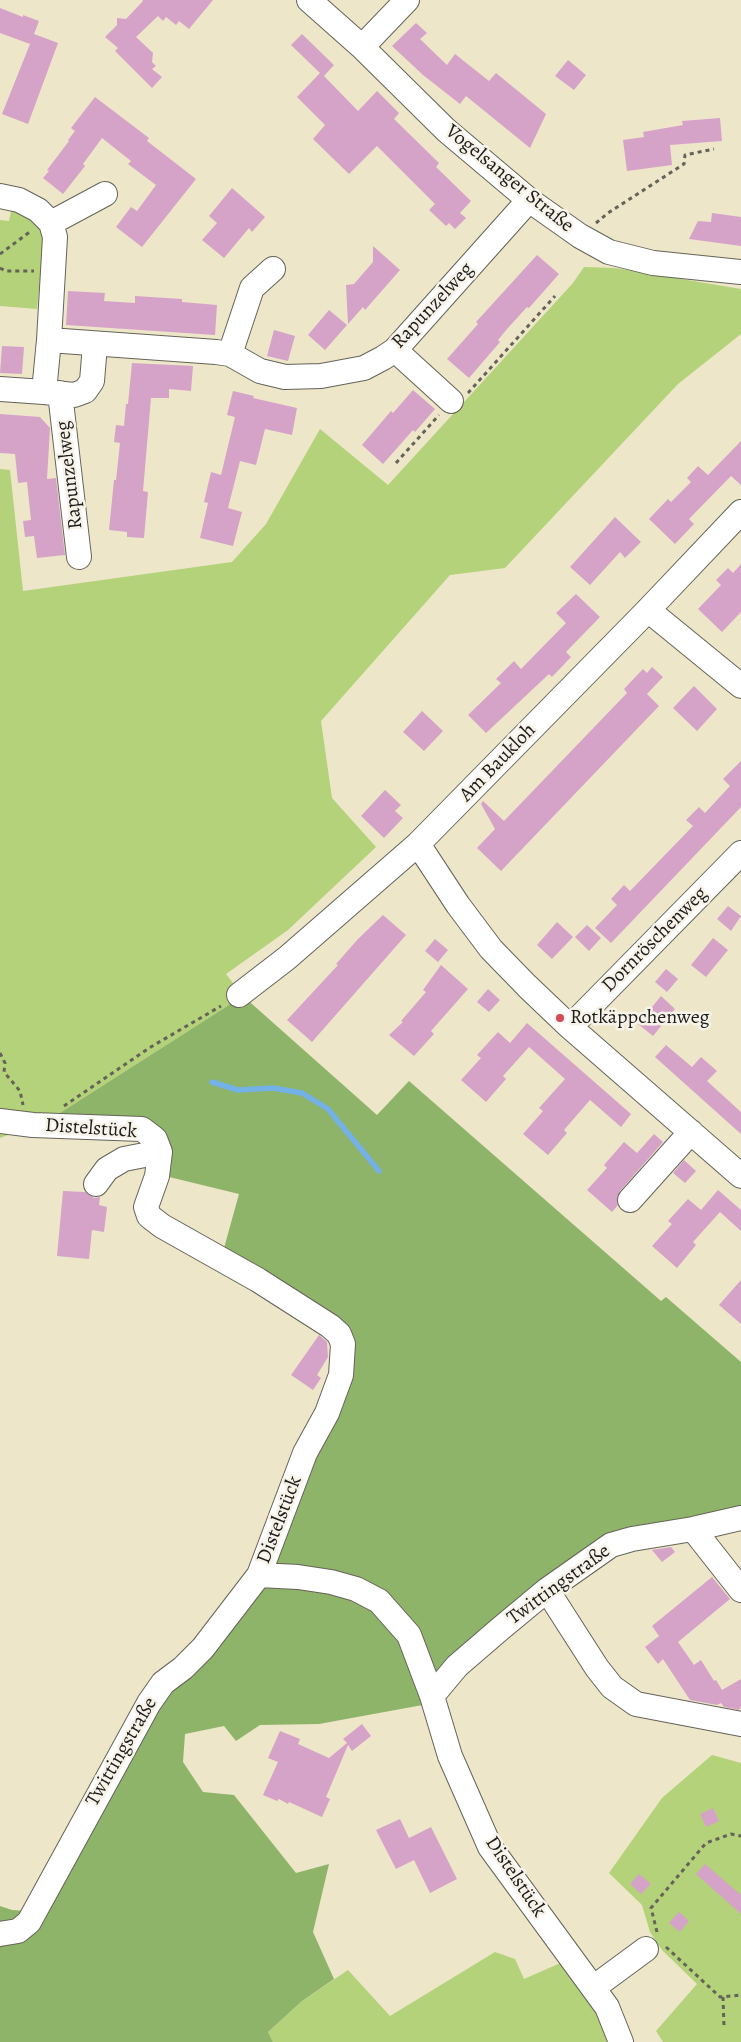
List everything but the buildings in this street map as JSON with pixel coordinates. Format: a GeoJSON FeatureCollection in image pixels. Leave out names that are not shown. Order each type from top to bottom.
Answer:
{"type":"FeatureCollection","features":[{"type":"Feature","properties":{"kind":"street","name":"Vogelsanger Straße"},"geometry":{"type":"LineString","coordinates":[[309,0],[362,47],[446,130],[529,200],[580,236],[609,252],[653,263],[741,272]]}},
{"type":"Feature","properties":{"kind":"street"},"geometry":{"type":"LineString","coordinates":[[362,47],[406,0]]}},
{"type":"Feature","properties":{"kind":"street"},"geometry":{"type":"LineString","coordinates":[[0,196],[19,200],[38,210],[49,221],[105,194]]}},
{"type":"Feature","properties":{"kind":"street","name":"Rapunzelweg"},"geometry":{"type":"LineString","coordinates":[[49,340],[95,345],[202,350],[230,354],[260,371],[285,377],[321,376],[364,368],[394,350],[529,200]]}},
{"type":"Feature","properties":{"kind":"street","name":"Rapunzelweg"},"geometry":{"type":"LineString","coordinates":[[49,221],[55,237],[49,340],[52,392],[79,557]]}},
{"type":"Feature","properties":{"kind":"street"},"geometry":{"type":"LineString","coordinates":[[230,354],[252,288],[273,269]]}},
{"type":"Feature","properties":{"kind":"street","name":"Rapunzelweg"},"geometry":{"type":"LineString","coordinates":[[0,389],[74,395],[86,391],[92,380],[95,345]]}},
{"type":"Feature","properties":{"kind":"street"},"geometry":{"type":"LineString","coordinates":[[394,350],[451,401]]}},
{"type":"Feature","properties":{"kind":"street","name":"Am Baukloh"},"geometry":{"type":"LineString","coordinates":[[239,995],[287,958],[418,844],[648,610],[741,512]]}},
{"type":"Feature","properties":{"kind":"street"},"geometry":{"type":"LineString","coordinates":[[648,610],[741,686]]}},
{"type":"Feature","properties":{"kind":"street"},"geometry":{"type":"LineString","coordinates":[[418,844],[458,905],[491,949],[570,1027],[741,1176]]}},
{"type":"Feature","properties":{"kind":"street","name":"Dornröschenweg"},"geometry":{"type":"LineString","coordinates":[[570,1027],[741,853]]}},
{"type":"Feature","properties":{"kind":"street","name":"Distelstück"},"geometry":{"type":"LineString","coordinates":[[0,1121],[33,1125],[142,1129],[155,1139],[160,1152],[157,1176],[146,1207],[149,1216],[162,1226],[258,1280],[330,1326],[339,1334],[343,1344],[341,1375],[328,1413],[305,1453],[259,1575],[298,1577],[331,1582],[356,1589],[379,1601],[409,1635],[432,1696],[450,1756],[490,1847],[607,2007],[621,2042]]}},
{"type":"Feature","properties":{"kind":"street"},"geometry":{"type":"LineString","coordinates":[[630,1200],[691,1132]]}},
{"type":"Feature","properties":{"kind":"street"},"geometry":{"type":"LineString","coordinates":[[96,1184],[107,1169],[124,1158],[160,1152]]}},
{"type":"Feature","properties":{"kind":"street","name":"Twittingstraße"},"geometry":{"type":"LineString","coordinates":[[432,1696],[457,1666],[547,1590],[611,1545],[632,1539],[693,1529],[741,1518]]}},
{"type":"Feature","properties":{"kind":"street"},"geometry":{"type":"LineString","coordinates":[[693,1529],[741,1590]]}},
{"type":"Feature","properties":{"kind":"street","name":"Twittingstraße"},"geometry":{"type":"LineString","coordinates":[[0,1934],[18,1931],[28,1922],[149,1703],[163,1683],[183,1668],[202,1648],[259,1575]]}},
{"type":"Feature","properties":{"kind":"street"},"geometry":{"type":"LineString","coordinates":[[547,1590],[596,1668],[612,1687],[636,1704],[741,1724]]}},
{"type":"Feature","properties":{"kind":"street"},"geometry":{"type":"LineString","coordinates":[[417,1653],[457,1666]]}},
{"type":"Feature","properties":{"kind":"street"},"geometry":{"type":"LineString","coordinates":[[593,1988],[646,1949]]}},
{"type":"Feature","properties":{"kind":"path"},"geometry":{"type":"LineString","coordinates":[[580,236],[608,212],[684,164],[685,156],[714,149]]}},
{"type":"Feature","properties":{"kind":"path"},"geometry":{"type":"LineString","coordinates":[[0,254],[49,221]]}},
{"type":"Feature","properties":{"kind":"path"},"geometry":{"type":"LineString","coordinates":[[0,268],[6,271],[52,272]]}},
{"type":"Feature","properties":{"kind":"path"},"geometry":{"type":"LineString","coordinates":[[396,463],[451,401],[457,406],[554,296]]}},
{"type":"Feature","properties":{"kind":"path"},"geometry":{"type":"LineString","coordinates":[[61,1108],[149,1048],[239,995]]}},
{"type":"Feature","properties":{"kind":"path"},"geometry":{"type":"LineString","coordinates":[[0,1053],[5,1063],[4,1072],[20,1091],[24,1111]]}},
{"type":"Feature","properties":{"kind":"path"},"geometry":{"type":"LineString","coordinates":[[741,1836],[730,1834],[706,1843],[651,1908],[659,1940],[720,1997],[741,1995]]}},
{"type":"Feature","properties":{"kind":"path"},"geometry":{"type":"LineString","coordinates":[[722,1997],[724,2027]]}},
{"type":"Feature","properties":{"kind":"green space"},"geometry":{"type":"Polygon","coordinates":[[[12,207],[22,209],[44,230],[43,279],[40,279],[37,309],[0,306],[0,220],[9,221],[12,207]]]}},
{"type":"Feature","properties":{"kind":"green space"},"geometry":{"type":"Polygon","coordinates":[[[584,267],[615,268],[741,289],[741,334],[678,384],[505,568],[450,575],[321,721],[332,798],[376,847],[288,930],[226,974],[243,996],[52,1118],[0,1138],[0,469],[10,470],[23,591],[232,562],[266,524],[320,429],[388,485],[573,283],[584,267]]]}},
{"type":"Feature","properties":{"kind":"green space"},"geometry":{"type":"Polygon","coordinates":[[[243,996],[377,1115],[409,1081],[661,1301],[666,1297],[741,1362],[741,1512],[637,1534],[435,1684],[379,1601],[259,1575],[343,1344],[221,1259],[239,1194],[161,1175],[164,1147],[52,1118],[243,996]]]}},
{"type":"Feature","properties":{"kind":"green space"},"geometry":{"type":"Polygon","coordinates":[[[261,1584],[320,1591],[378,1607],[403,1650],[428,1704],[319,1724],[260,1725],[236,1741],[224,1726],[185,1734],[183,1762],[203,1792],[234,1795],[296,1873],[329,1864],[313,1932],[334,1979],[302,2001],[268,2032],[273,2042],[0,2042],[0,1906],[12,1910],[46,1912],[145,1722],[261,1584]]]}},
{"type":"Feature","properties":{"kind":"green space"},"geometry":{"type":"Polygon","coordinates":[[[712,1755],[741,1763],[741,2042],[663,2042],[656,2031],[697,1984],[662,1950],[650,1932],[642,1905],[609,1873],[662,1798],[712,1755]]]}},
{"type":"Feature","properties":{"kind":"green space"},"geometry":{"type":"Polygon","coordinates":[[[495,1952],[515,1959],[524,1979],[565,1961],[614,2042],[273,2042],[268,2032],[302,2001],[348,1970],[390,2016],[495,1952]]]}},
{"type":"Feature","properties":{"kind":"waterway"},"geometry":{"type":"LineString","coordinates":[[212,1082],[238,1090],[273,1088],[302,1093],[328,1109],[379,1171]]}},
{"type":"Feature","properties":{"kind":"place","name":"Rotkäppchenweg"},"geometry":{"type":"Point","coordinates":[560,1018]}}]}
